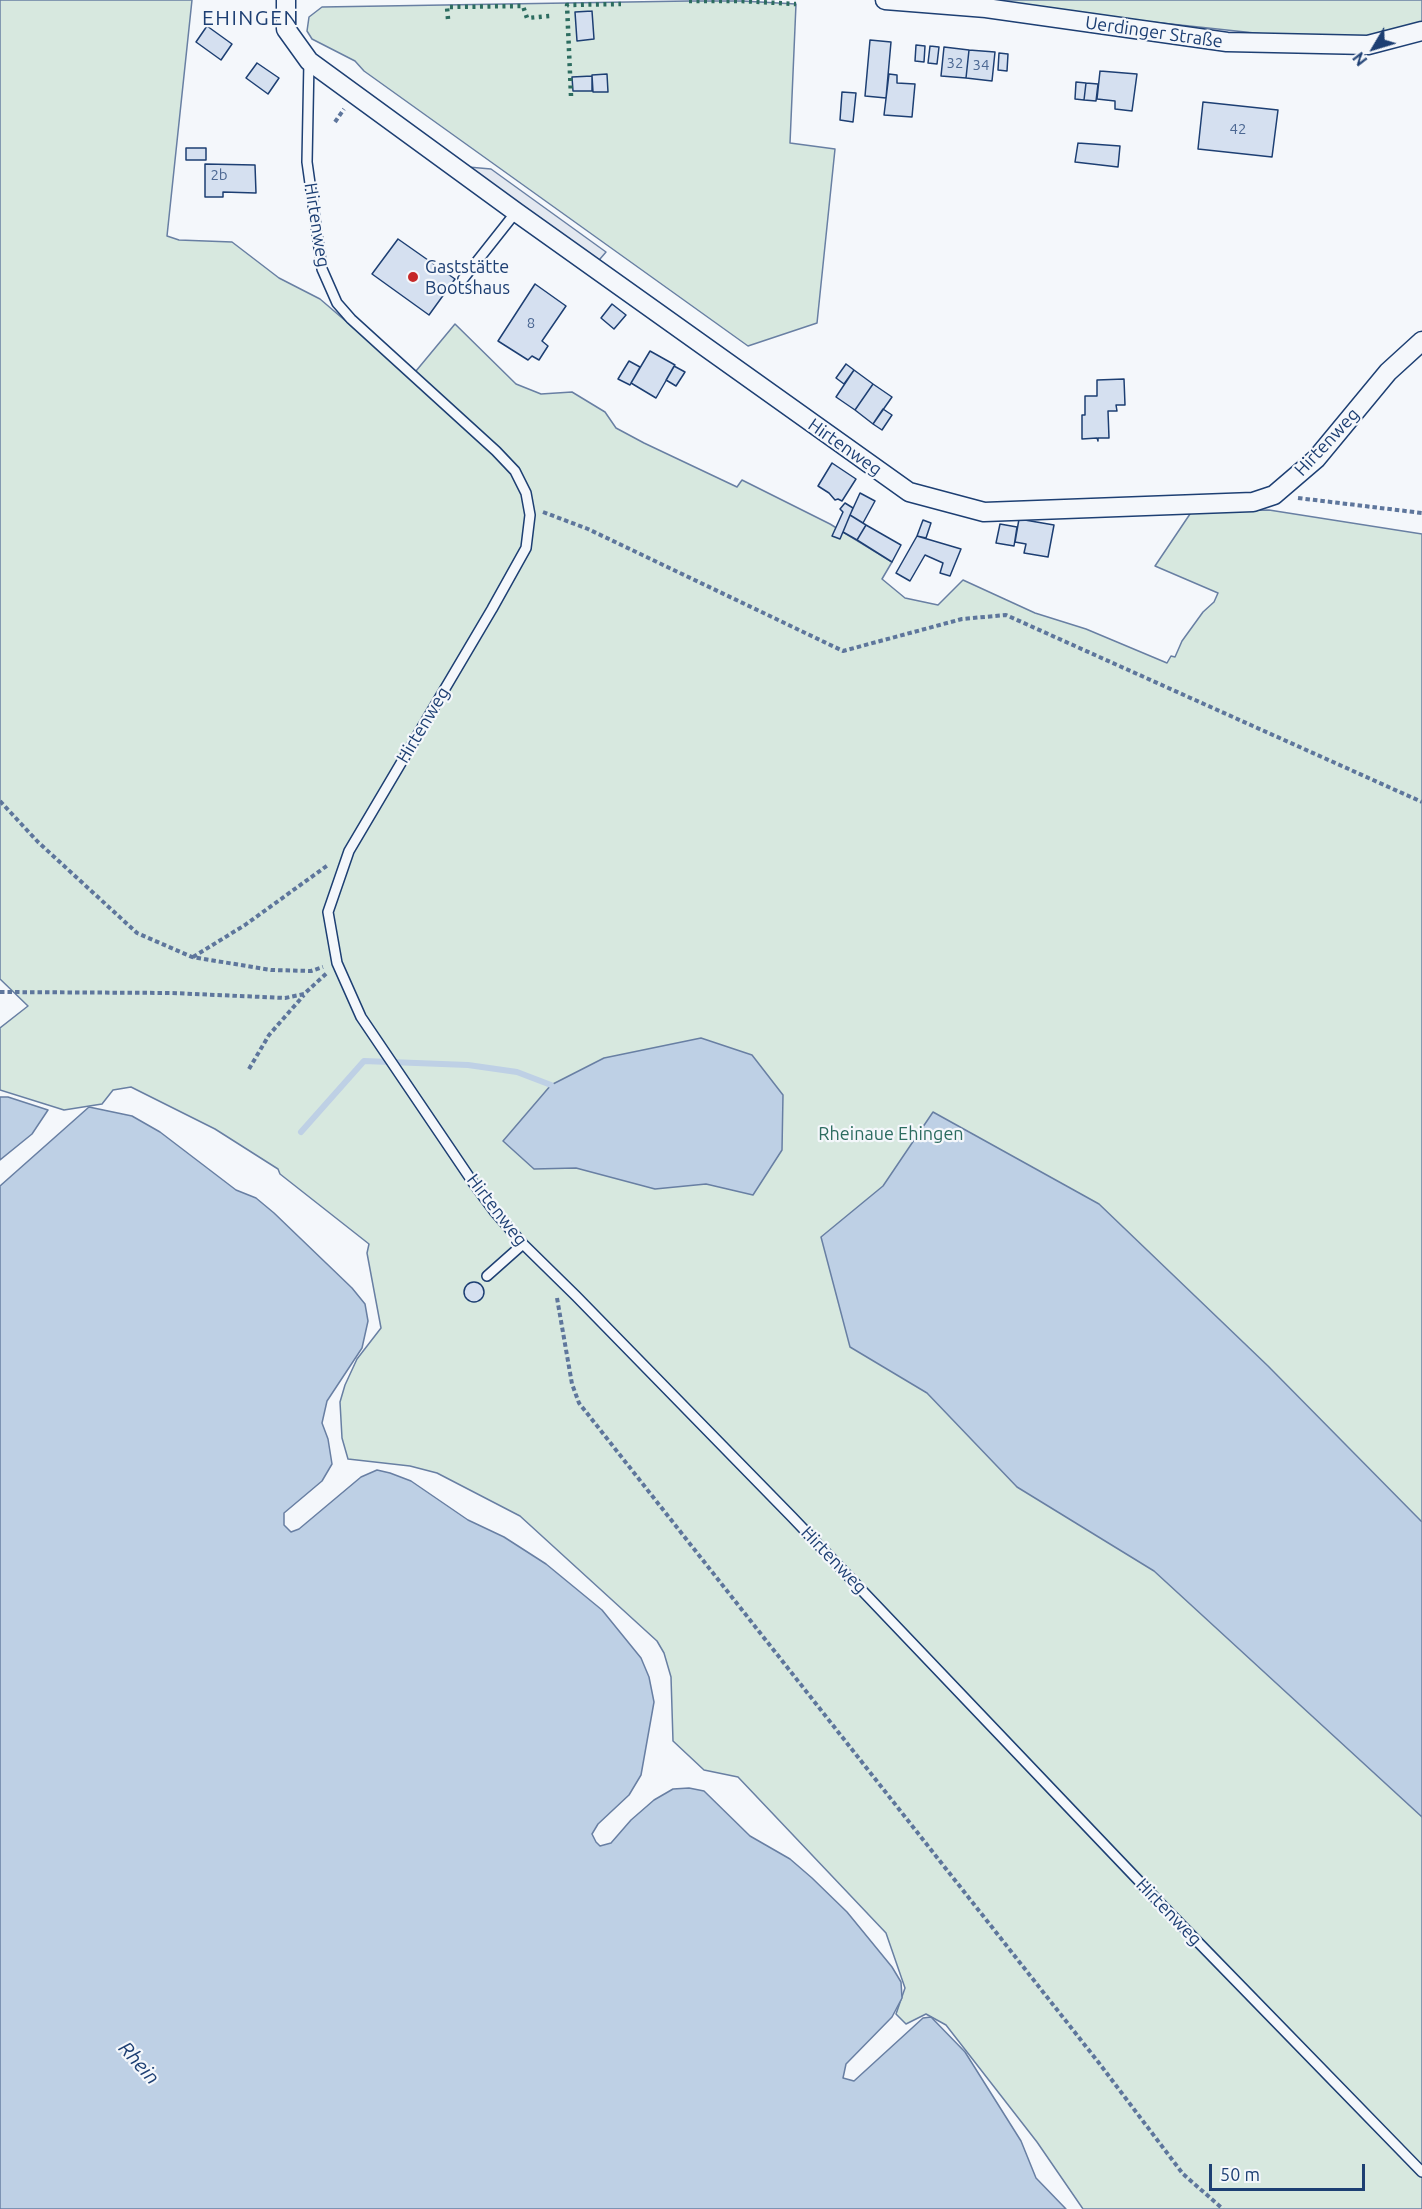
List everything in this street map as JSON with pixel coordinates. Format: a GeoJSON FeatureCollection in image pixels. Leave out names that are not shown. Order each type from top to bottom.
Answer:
{"type":"FeatureCollection","features":[{"type":"Feature","properties":{"kind":"street","name":"Hirtenweg"},"geometry":{"type":"LineString","coordinates":[[286,0],[286,28],[309,61],[516,212],[909,492],[984,512],[1253,502],[1274,495],[1316,459],[1388,372],[1422,341]]}},
{"type":"Feature","properties":{"kind":"street","name":"Uerdinger Straße"},"geometry":{"type":"LineString","coordinates":[[885,0],[986,8],[1227,42],[1368,45],[1422,31]]}},
{"type":"Feature","properties":{"kind":"lane","name":"Hirtenweg"},"geometry":{"type":"LineString","coordinates":[[309,61],[307,162],[322,269],[337,303],[351,320],[496,451],[515,471],[526,493],[530,515],[526,548],[349,851],[328,912],[337,963],[362,1017],[494,1211],[523,1244],[792,1517],[1143,1885],[1422,2172]]}},
{"type":"Feature","properties":{"kind":"lane"},"geometry":{"type":"LineString","coordinates":[[463,279],[516,212]]}},
{"type":"Feature","properties":{"kind":"lane"},"geometry":{"type":"LineString","coordinates":[[487,1276],[523,1244]]}},
{"type":"Feature","properties":{"kind":"path"},"geometry":{"type":"LineString","coordinates":[[1274,495],[1422,513]]}},
{"type":"Feature","properties":{"kind":"path"},"geometry":{"type":"LineString","coordinates":[[529,506],[588,529],[843,651],[962,619],[1006,615],[1422,802]]}},
{"type":"Feature","properties":{"kind":"path"},"geometry":{"type":"LineString","coordinates":[[0,801],[38,842],[137,933],[192,957],[271,970],[311,971],[337,963]]}},
{"type":"Feature","properties":{"kind":"path"},"geometry":{"type":"LineString","coordinates":[[192,957],[245,926],[349,851]]}},
{"type":"Feature","properties":{"kind":"path"},"geometry":{"type":"LineString","coordinates":[[249,1069],[269,1035],[304,994],[337,963]]}},
{"type":"Feature","properties":{"kind":"path"},"geometry":{"type":"LineString","coordinates":[[0,992],[172,993],[285,998],[304,994]]}},
{"type":"Feature","properties":{"kind":"path"},"geometry":{"type":"LineString","coordinates":[[553,1274],[572,1384],[579,1403],[1099,2063],[1183,2174],[1223,2209]]}},
{"type":"Feature","properties":{"kind":"green space","name":"Rheinaue Ehingen"},"geometry":{"type":"Polygon","coordinates":[[[0,0],[192,0],[167,236],[179,240],[232,242],[279,278],[320,299],[411,377],[455,324],[516,384],[541,394],[572,392],[605,412],[616,428],[644,443],[737,487],[742,480],[830,524],[892,562],[882,579],[905,598],[938,605],[963,580],[1035,613],[1086,629],[1167,663],[1171,656],[1175,657],[1182,641],[1203,612],[1214,602],[1218,593],[1155,566],[1192,511],[1269,510],[1422,534],[1422,2209],[1083,2209],[1037,2142],[946,2025],[926,2014],[906,2024],[896,2014],[905,1988],[886,1933],[738,1777],[704,1770],[673,1741],[671,1677],[664,1653],[657,1641],[520,1516],[437,1473],[410,1466],[348,1459],[342,1438],[340,1402],[357,1359],[381,1328],[367,1253],[369,1244],[280,1174],[278,1169],[215,1129],[131,1087],[113,1090],[102,1104],[64,1110],[0,1090],[0,1028],[28,1006],[0,979],[0,0]]]}},
{"type":"Feature","properties":{"kind":"green space"},"geometry":{"type":"Polygon","coordinates":[[[967,0],[1422,0],[1422,27],[1363,39],[1292,37],[967,0]]]}},
{"type":"Feature","properties":{"kind":"green space"},"geometry":{"type":"Polygon","coordinates":[[[689,1],[796,4],[790,143],[835,149],[817,323],[748,346],[364,71],[355,61],[312,39],[307,31],[309,17],[322,7],[689,1]]]}},
{"type":"Feature","properties":{"kind":"shaded area"},"geometry":{"type":"Polygon","coordinates":[[[457,166],[491,169],[606,252],[594,266],[457,166]]]}},
{"type":"Feature","properties":{"kind":"water"},"geometry":{"type":"Polygon","coordinates":[[[701,1038],[752,1055],[783,1095],[782,1150],[753,1195],[706,1184],[655,1189],[576,1168],[534,1169],[503,1141],[551,1085],[604,1058],[701,1038]]]}},
{"type":"Feature","properties":{"kind":"water"},"geometry":{"type":"Polygon","coordinates":[[[0,1097],[8,1097],[48,1110],[32,1134],[0,1160],[0,1097]]]}},
{"type":"Feature","properties":{"kind":"water","name":"Rhein"},"geometry":{"type":"Polygon","coordinates":[[[89,1107],[132,1116],[160,1132],[236,1190],[256,1198],[352,1288],[365,1304],[368,1321],[362,1348],[327,1401],[322,1423],[328,1439],[332,1464],[322,1481],[284,1513],[284,1525],[291,1532],[299,1529],[361,1477],[377,1470],[390,1473],[411,1481],[468,1520],[504,1537],[546,1564],[602,1610],[641,1658],[649,1677],[654,1702],[641,1775],[629,1795],[598,1824],[592,1834],[596,1842],[600,1846],[611,1843],[631,1820],[654,1800],[673,1789],[689,1788],[704,1791],[750,1836],[790,1859],[812,1878],[847,1912],[892,1967],[901,1982],[902,1998],[892,2017],[846,2064],[843,2078],[854,2081],[923,2018],[931,2017],[965,2052],[1021,2141],[1036,2178],[1066,2209],[0,2209],[0,1186],[89,1107]]]}},
{"type":"Feature","properties":{"kind":"water"},"geometry":{"type":"Polygon","coordinates":[[[933,1112],[1099,1204],[1268,1366],[1422,1522],[1422,1817],[1154,1571],[1017,1487],[927,1393],[850,1347],[821,1237],[883,1186],[933,1112]]]}},
{"type":"Feature","properties":{"kind":"building"},"geometry":{"type":"Polygon","coordinates":[[[592,11],[594,39],[577,41],[575,12],[592,11]]]}},
{"type":"Feature","properties":{"kind":"building"},"geometry":{"type":"Polygon","coordinates":[[[207,26],[232,44],[221,60],[196,42],[207,26]]]}},
{"type":"Feature","properties":{"kind":"building"},"geometry":{"type":"Polygon","coordinates":[[[870,40],[891,42],[886,98],[865,96],[870,40]]]}},
{"type":"Feature","properties":{"kind":"building"},"geometry":{"type":"Polygon","coordinates":[[[916,45],[925,46],[924,62],[915,61],[916,45]]]}},
{"type":"Feature","properties":{"kind":"building"},"geometry":{"type":"Polygon","coordinates":[[[930,46],[939,47],[937,64],[928,63],[930,46]]]}},
{"type":"Feature","properties":{"kind":"building"},"geometry":{"type":"Polygon","coordinates":[[[944,47],[969,50],[966,78],[941,76],[944,47]]]}},
{"type":"Feature","properties":{"kind":"building"},"geometry":{"type":"Polygon","coordinates":[[[969,50],[995,52],[992,81],[966,78],[969,50]]]}},
{"type":"Feature","properties":{"kind":"building"},"geometry":{"type":"Polygon","coordinates":[[[999,53],[1008,54],[1007,71],[998,70],[999,53]]]}},
{"type":"Feature","properties":{"kind":"building"},"geometry":{"type":"Polygon","coordinates":[[[257,63],[279,78],[268,94],[246,78],[257,63]]]}},
{"type":"Feature","properties":{"kind":"building"},"geometry":{"type":"Polygon","coordinates":[[[1100,71],[1137,74],[1132,111],[1115,109],[1115,101],[1097,99],[1100,71]]]}},
{"type":"Feature","properties":{"kind":"building"},"geometry":{"type":"Polygon","coordinates":[[[607,74],[608,92],[593,92],[592,75],[607,74]]]}},
{"type":"Feature","properties":{"kind":"building"},"geometry":{"type":"Polygon","coordinates":[[[889,74],[897,75],[897,83],[915,84],[912,117],[884,115],[889,74]]]}},
{"type":"Feature","properties":{"kind":"building"},"geometry":{"type":"Polygon","coordinates":[[[592,76],[592,91],[573,91],[572,77],[592,76]]]}},
{"type":"Feature","properties":{"kind":"building"},"geometry":{"type":"Polygon","coordinates":[[[1076,82],[1086,83],[1084,100],[1075,99],[1076,82]]]}},
{"type":"Feature","properties":{"kind":"building"},"geometry":{"type":"Polygon","coordinates":[[[1086,83],[1098,84],[1096,101],[1084,100],[1086,83]]]}},
{"type":"Feature","properties":{"kind":"building"},"geometry":{"type":"Polygon","coordinates":[[[842,92],[856,93],[853,122],[840,120],[842,92]]]}},
{"type":"Feature","properties":{"kind":"building"},"geometry":{"type":"Polygon","coordinates":[[[1203,102],[1278,110],[1272,157],[1198,149],[1203,102]]]}},
{"type":"Feature","properties":{"kind":"building"},"geometry":{"type":"Polygon","coordinates":[[[1078,143],[1120,146],[1118,167],[1075,162],[1078,143]]]}},
{"type":"Feature","properties":{"kind":"building"},"geometry":{"type":"Polygon","coordinates":[[[186,148],[206,148],[206,160],[186,160],[186,148]]]}},
{"type":"Feature","properties":{"kind":"building"},"geometry":{"type":"Polygon","coordinates":[[[205,164],[255,165],[256,193],[223,192],[223,197],[205,197],[205,164]]]}},
{"type":"Feature","properties":{"kind":"building","name":"Gaststätte Bootshaus"},"geometry":{"type":"Polygon","coordinates":[[[398,239],[455,279],[429,315],[372,274],[398,239]]]}},
{"type":"Feature","properties":{"kind":"building"},"geometry":{"type":"Polygon","coordinates":[[[535,284],[566,306],[542,341],[548,346],[539,360],[532,356],[528,360],[498,341],[535,284]]]}},
{"type":"Feature","properties":{"kind":"building"},"geometry":{"type":"Polygon","coordinates":[[[612,304],[626,315],[614,329],[601,318],[612,304]]]}},
{"type":"Feature","properties":{"kind":"building"},"geometry":{"type":"Polygon","coordinates":[[[650,351],[675,365],[656,398],[631,383],[650,351]]]}},
{"type":"Feature","properties":{"kind":"building"},"geometry":{"type":"Polygon","coordinates":[[[629,361],[640,367],[630,385],[618,379],[629,361]]]}},
{"type":"Feature","properties":{"kind":"building"},"geometry":{"type":"Polygon","coordinates":[[[846,364],[854,370],[844,384],[836,378],[846,364]]]}},
{"type":"Feature","properties":{"kind":"building"},"geometry":{"type":"Polygon","coordinates":[[[674,366],[685,372],[676,386],[666,380],[674,366]]]}},
{"type":"Feature","properties":{"kind":"building"},"geometry":{"type":"Polygon","coordinates":[[[854,370],[873,384],[855,410],[836,397],[854,370]]]}},
{"type":"Feature","properties":{"kind":"building"},"geometry":{"type":"Polygon","coordinates":[[[1124,379],[1125,405],[1116,405],[1117,411],[1108,411],[1109,438],[1098,438],[1098,441],[1097,438],[1082,439],[1085,396],[1097,396],[1097,380],[1124,379]]]}},
{"type":"Feature","properties":{"kind":"building"},"geometry":{"type":"Polygon","coordinates":[[[873,384],[892,397],[873,424],[855,410],[873,384]]]}},
{"type":"Feature","properties":{"kind":"building"},"geometry":{"type":"Polygon","coordinates":[[[883,409],[892,415],[882,430],[873,424],[883,409]]]}},
{"type":"Feature","properties":{"kind":"building"},"geometry":{"type":"Polygon","coordinates":[[[832,463],[856,479],[842,501],[835,500],[818,486],[832,463]]]}},
{"type":"Feature","properties":{"kind":"building"},"geometry":{"type":"Polygon","coordinates":[[[860,493],[875,501],[863,523],[850,515],[860,493]]]}},
{"type":"Feature","properties":{"kind":"building"},"geometry":{"type":"Polygon","coordinates":[[[845,503],[853,508],[840,539],[832,536],[843,512],[840,509],[845,503]]]}},
{"type":"Feature","properties":{"kind":"building"},"geometry":{"type":"Polygon","coordinates":[[[850,515],[866,525],[857,540],[843,532],[850,515]]]}},
{"type":"Feature","properties":{"kind":"building"},"geometry":{"type":"Polygon","coordinates":[[[1019,519],[1054,525],[1048,557],[1024,553],[1026,544],[1015,542],[1019,519]]]}},
{"type":"Feature","properties":{"kind":"building"},"geometry":{"type":"Polygon","coordinates":[[[923,520],[931,523],[926,538],[917,536],[923,520]]]}},
{"type":"Feature","properties":{"kind":"building"},"geometry":{"type":"Polygon","coordinates":[[[1000,524],[1017,527],[1014,546],[996,543],[1000,524]]]}},
{"type":"Feature","properties":{"kind":"building"},"geometry":{"type":"Polygon","coordinates":[[[866,525],[901,545],[892,562],[857,540],[866,525]]]}},
{"type":"Feature","properties":{"kind":"building"},"geometry":{"type":"Polygon","coordinates":[[[917,536],[961,549],[950,576],[940,573],[943,563],[925,555],[910,581],[896,573],[917,536]]]}},
{"type":"Feature","properties":{"kind":"building"},"geometry":{"type":"Polygon","coordinates":[[[474,1282],[481,1285],[484,1292],[481,1299],[474,1302],[467,1299],[464,1292],[467,1285],[474,1282]]]}},
{"type":"Feature","properties":{"kind":"waterway"},"geometry":{"type":"LineString","coordinates":[[301,1132],[364,1061],[468,1065],[517,1072],[551,1085]]}},
{"type":"Feature","properties":{"kind":"hedge"},"geometry":{"type":"LineString","coordinates":[[689,1],[796,4]]}},
{"type":"Feature","properties":{"kind":"hedge"},"geometry":{"type":"LineString","coordinates":[[571,96],[567,5],[621,4]]}},
{"type":"Feature","properties":{"kind":"hedge"},"geometry":{"type":"LineString","coordinates":[[448,19],[447,7],[523,6],[527,18],[550,16]]}},
{"type":"Feature","properties":{"kind":"place","name":"Gaststätte Bootshaus"},"geometry":{"type":"Point","coordinates":[413,277]}},
{"type":"Feature","properties":{"kind":"district","name":"EHINGEN"},"geometry":{"type":"Point","coordinates":[251,18]}}]}
